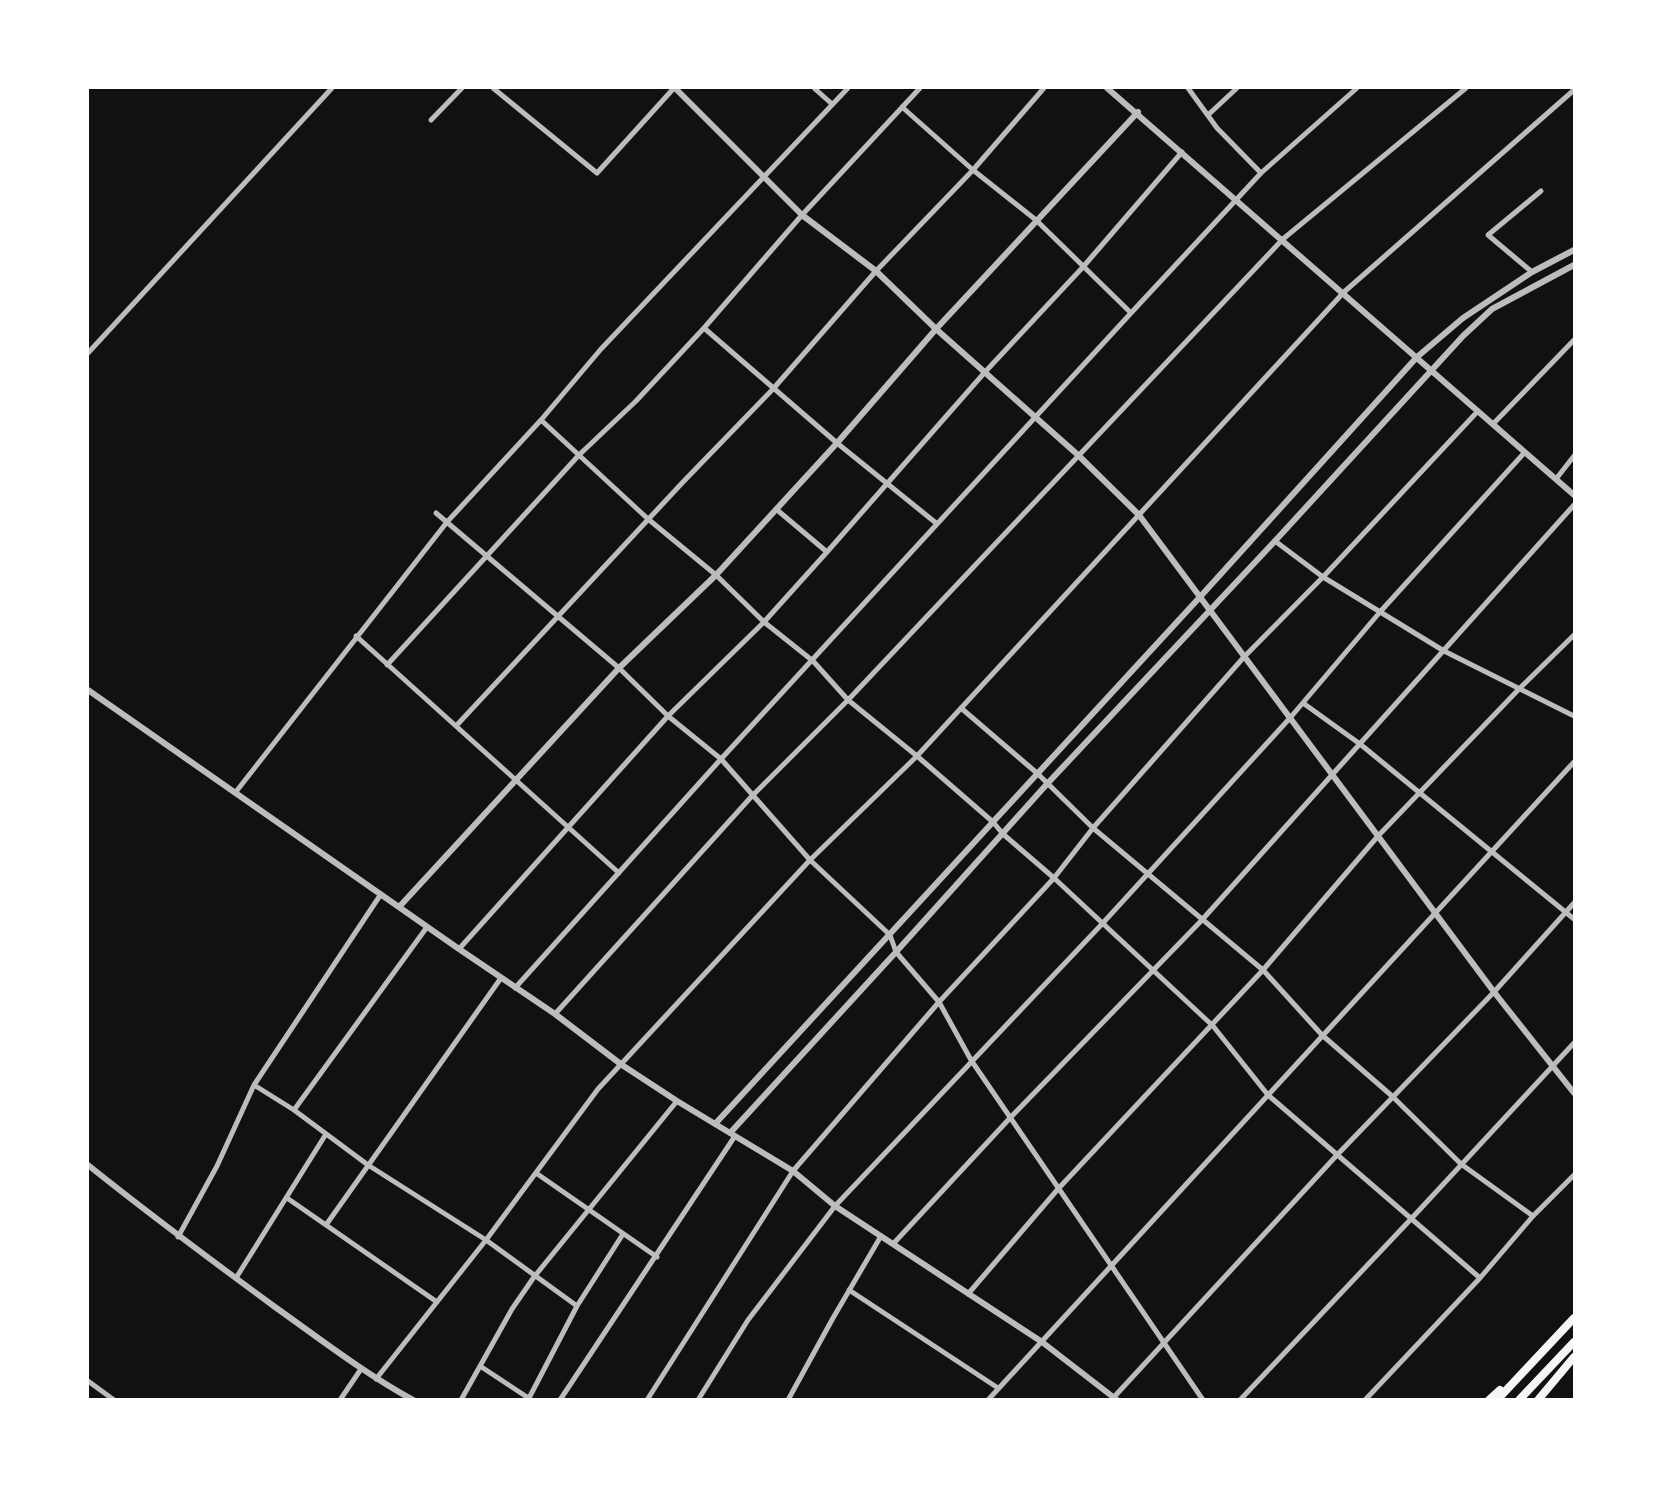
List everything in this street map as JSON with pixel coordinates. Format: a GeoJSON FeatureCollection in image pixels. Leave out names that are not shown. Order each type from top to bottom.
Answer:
{"type":"FeatureCollection","features":[{"type":"Feature","properties":{"kind":"highway"},"geometry":{"type":"LineString","coordinates":[[1497,1400],[1574,1318]]}},
{"type":"Feature","properties":{"kind":"highway"},"geometry":{"type":"LineString","coordinates":[[1519,1400],[1574,1342]]}},
{"type":"Feature","properties":{"kind":"highway"},"geometry":{"type":"LineString","coordinates":[[1538,1400],[1574,1357]]}},
{"type":"Feature","properties":{"kind":"highway"},"geometry":{"type":"LineString","coordinates":[[1488,1400],[1527,1368]]}},
{"type":"Feature","properties":{"kind":"street"},"geometry":{"type":"LineString","coordinates":[[88,353],[332,88]]}},
{"type":"Feature","properties":{"kind":"street"},"geometry":{"type":"LineString","coordinates":[[431,120],[462,88]]}},
{"type":"Feature","properties":{"kind":"street"},"geometry":{"type":"LineString","coordinates":[[493,88],[597,173],[674,88],[766,177],[802,215],[876,271],[936,329],[1078,455],[1139,515],[1494,992],[1574,1093]]}},
{"type":"Feature","properties":{"kind":"street"},"geometry":{"type":"LineString","coordinates":[[814,88],[832,104]]}},
{"type":"Feature","properties":{"kind":"street"},"geometry":{"type":"LineString","coordinates":[[235,794],[356,636],[447,522],[541,420],[601,349],[766,177],[848,88]]}},
{"type":"Feature","properties":{"kind":"street"},"geometry":{"type":"LineString","coordinates":[[387,665],[579,455],[636,401],[704,328],[802,215],[920,88]]}},
{"type":"Feature","properties":{"kind":"street"},"geometry":{"type":"LineString","coordinates":[[456,726],[648,519],[773,389],[876,271],[973,170],[1044,88]]}},
{"type":"Feature","properties":{"kind":"street"},"geometry":{"type":"LineString","coordinates":[[1188,88],[1208,115],[1261,173]]}},
{"type":"Feature","properties":{"kind":"street"},"geometry":{"type":"LineString","coordinates":[[1208,115],[1237,88]]}},
{"type":"Feature","properties":{"kind":"street"},"geometry":{"type":"LineString","coordinates":[[516,988],[936,523],[1131,312],[1238,200],[1261,173],[1339,101],[1357,88]]}},
{"type":"Feature","properties":{"kind":"street"},"geometry":{"type":"LineString","coordinates":[[555,1014],[752,796],[848,700],[1283,239],[1466,88]]}},
{"type":"Feature","properties":{"kind":"street"},"geometry":{"type":"LineString","coordinates":[[1113,89],[1182,152],[1574,495]]}},
{"type":"Feature","properties":{"kind":"street"},"geometry":{"type":"LineString","coordinates":[[376,1379],[486,1240],[598,1089],[810,860],[918,756],[1344,292],[1574,90]]}},
{"type":"Feature","properties":{"kind":"street"},"geometry":{"type":"LineString","coordinates":[[902,107],[973,170],[1036,220],[1131,312]]}},
{"type":"Feature","properties":{"kind":"street"},"geometry":{"type":"LineString","coordinates":[[400,906],[619,668],[716,575],[837,443],[936,329],[1138,112]]}},
{"type":"Feature","properties":{"kind":"street"},"geometry":{"type":"LineString","coordinates":[[459,949],[668,716],[764,622],[888,485],[985,372],[1083,267],[1182,152]]}},
{"type":"Feature","properties":{"kind":"street"},"geometry":{"type":"LineString","coordinates":[[1532,272],[1488,235],[1541,191]]}},
{"type":"Feature","properties":{"kind":"street"},"geometry":{"type":"LineString","coordinates":[[715,1124],[1200,597],[1417,357],[1463,318],[1532,272],[1574,250]]}},
{"type":"Feature","properties":{"kind":"street"},"geometry":{"type":"LineString","coordinates":[[560,1400],[657,1257],[732,1134],[1047,784],[1209,609],[1275,541],[1463,336],[1492,309],[1574,264]]}},
{"type":"Feature","properties":{"kind":"street"},"geometry":{"type":"LineString","coordinates":[[704,328],[837,443],[936,523]]}},
{"type":"Feature","properties":{"kind":"street"},"geometry":{"type":"LineString","coordinates":[[1493,424],[1574,340]]}},
{"type":"Feature","properties":{"kind":"street"},"geometry":{"type":"LineString","coordinates":[[647,1400],[793,1171],[939,1002],[1054,878],[1093,828],[1244,657],[1323,577],[1478,411]]}},
{"type":"Feature","properties":{"kind":"street"},"geometry":{"type":"LineString","coordinates":[[541,420],[648,519],[716,575],[764,622],[813,661],[848,700],[918,756],[993,822],[1003,834],[1054,878],[1213,1026],[1268,1095],[1480,1278]]}},
{"type":"Feature","properties":{"kind":"street"},"geometry":{"type":"LineString","coordinates":[[698,1400],[748,1320],[835,1206],[1102,924],[1304,703],[1380,612],[1525,452]]}},
{"type":"Feature","properties":{"kind":"street"},"geometry":{"type":"LineString","coordinates":[[1556,479],[1574,456]]}},
{"type":"Feature","properties":{"kind":"street"},"geometry":{"type":"LineString","coordinates":[[893,1244],[1010,1118],[1201,921],[1574,505]]}},
{"type":"Feature","properties":{"kind":"street"},"geometry":{"type":"LineString","coordinates":[[776,510],[827,552]]}},
{"type":"Feature","properties":{"kind":"street"},"geometry":{"type":"LineString","coordinates":[[436,513],[619,668],[668,716],[721,760],[810,860],[890,935],[896,952],[939,1002],[972,1060],[1010,1118],[1202,1400]]}},
{"type":"Feature","properties":{"kind":"street"},"geometry":{"type":"LineString","coordinates":[[1275,541],[1323,577],[1444,652],[1574,716]]}},
{"type":"Feature","properties":{"kind":"street"},"geometry":{"type":"LineString","coordinates":[[968,1294],[1058,1189],[1213,1026],[1378,836],[1519,688],[1574,634]]}},
{"type":"Feature","properties":{"kind":"street"},"geometry":{"type":"LineString","coordinates":[[356,636],[619,873]]}},
{"type":"Feature","properties":{"kind":"street"},"geometry":{"type":"LineString","coordinates":[[88,690],[235,794],[555,1014],[622,1065],[677,1101],[793,1171],[835,1206],[1042,1342],[1115,1398],[1163,1343],[1337,1155],[1494,992],[1574,903]]}},
{"type":"Feature","properties":{"kind":"street"},"geometry":{"type":"LineString","coordinates":[[1304,703],[1360,744],[1574,919]]}},
{"type":"Feature","properties":{"kind":"street"},"geometry":{"type":"LineString","coordinates":[[961,708],[1038,774],[1093,828],[1146,874],[1263,970],[1322,1035],[1392,1096],[1461,1164],[1533,1216]]}},
{"type":"Feature","properties":{"kind":"street"},"geometry":{"type":"LineString","coordinates":[[988,1400],[1574,762]]}},
{"type":"Feature","properties":{"kind":"street"},"geometry":{"type":"LineString","coordinates":[[178,1237],[217,1166],[254,1085],[381,894]]}},
{"type":"Feature","properties":{"kind":"street"},"geometry":{"type":"LineString","coordinates":[[294,1110],[427,927]]}},
{"type":"Feature","properties":{"kind":"street"},"geometry":{"type":"LineString","coordinates":[[326,1225],[501,978]]}},
{"type":"Feature","properties":{"kind":"street"},"geometry":{"type":"LineString","coordinates":[[1240,1400],[1412,1219],[1574,1043]]}},
{"type":"Feature","properties":{"kind":"street"},"geometry":{"type":"LineString","coordinates":[[254,1085],[294,1110],[368,1165],[486,1240],[577,1306]]}},
{"type":"Feature","properties":{"kind":"street"},"geometry":{"type":"LineString","coordinates":[[461,1400],[512,1309],[534,1276],[677,1101]]}},
{"type":"Feature","properties":{"kind":"street"},"geometry":{"type":"LineString","coordinates":[[236,1278],[326,1134]]}},
{"type":"Feature","properties":{"kind":"street"},"geometry":{"type":"LineString","coordinates":[[88,1165],[178,1237],[376,1379],[413,1400]]}},
{"type":"Feature","properties":{"kind":"street"},"geometry":{"type":"LineString","coordinates":[[536,1173],[657,1257]]}},
{"type":"Feature","properties":{"kind":"street"},"geometry":{"type":"LineString","coordinates":[[1365,1400],[1480,1278],[1533,1216],[1574,1175]]}},
{"type":"Feature","properties":{"kind":"street"},"geometry":{"type":"LineString","coordinates":[[287,1198],[437,1302]]}},
{"type":"Feature","properties":{"kind":"street"},"geometry":{"type":"LineString","coordinates":[[480,1366],[529,1399],[577,1306],[623,1234]]}},
{"type":"Feature","properties":{"kind":"street"},"geometry":{"type":"LineString","coordinates":[[788,1400],[849,1290],[882,1236]]}},
{"type":"Feature","properties":{"kind":"street"},"geometry":{"type":"LineString","coordinates":[[849,1290],[998,1388]]}},
{"type":"Feature","properties":{"kind":"street"},"geometry":{"type":"LineString","coordinates":[[340,1400],[361,1368]]}},
{"type":"Feature","properties":{"kind":"street"},"geometry":{"type":"LineString","coordinates":[[88,1382],[114,1400]]}}]}
